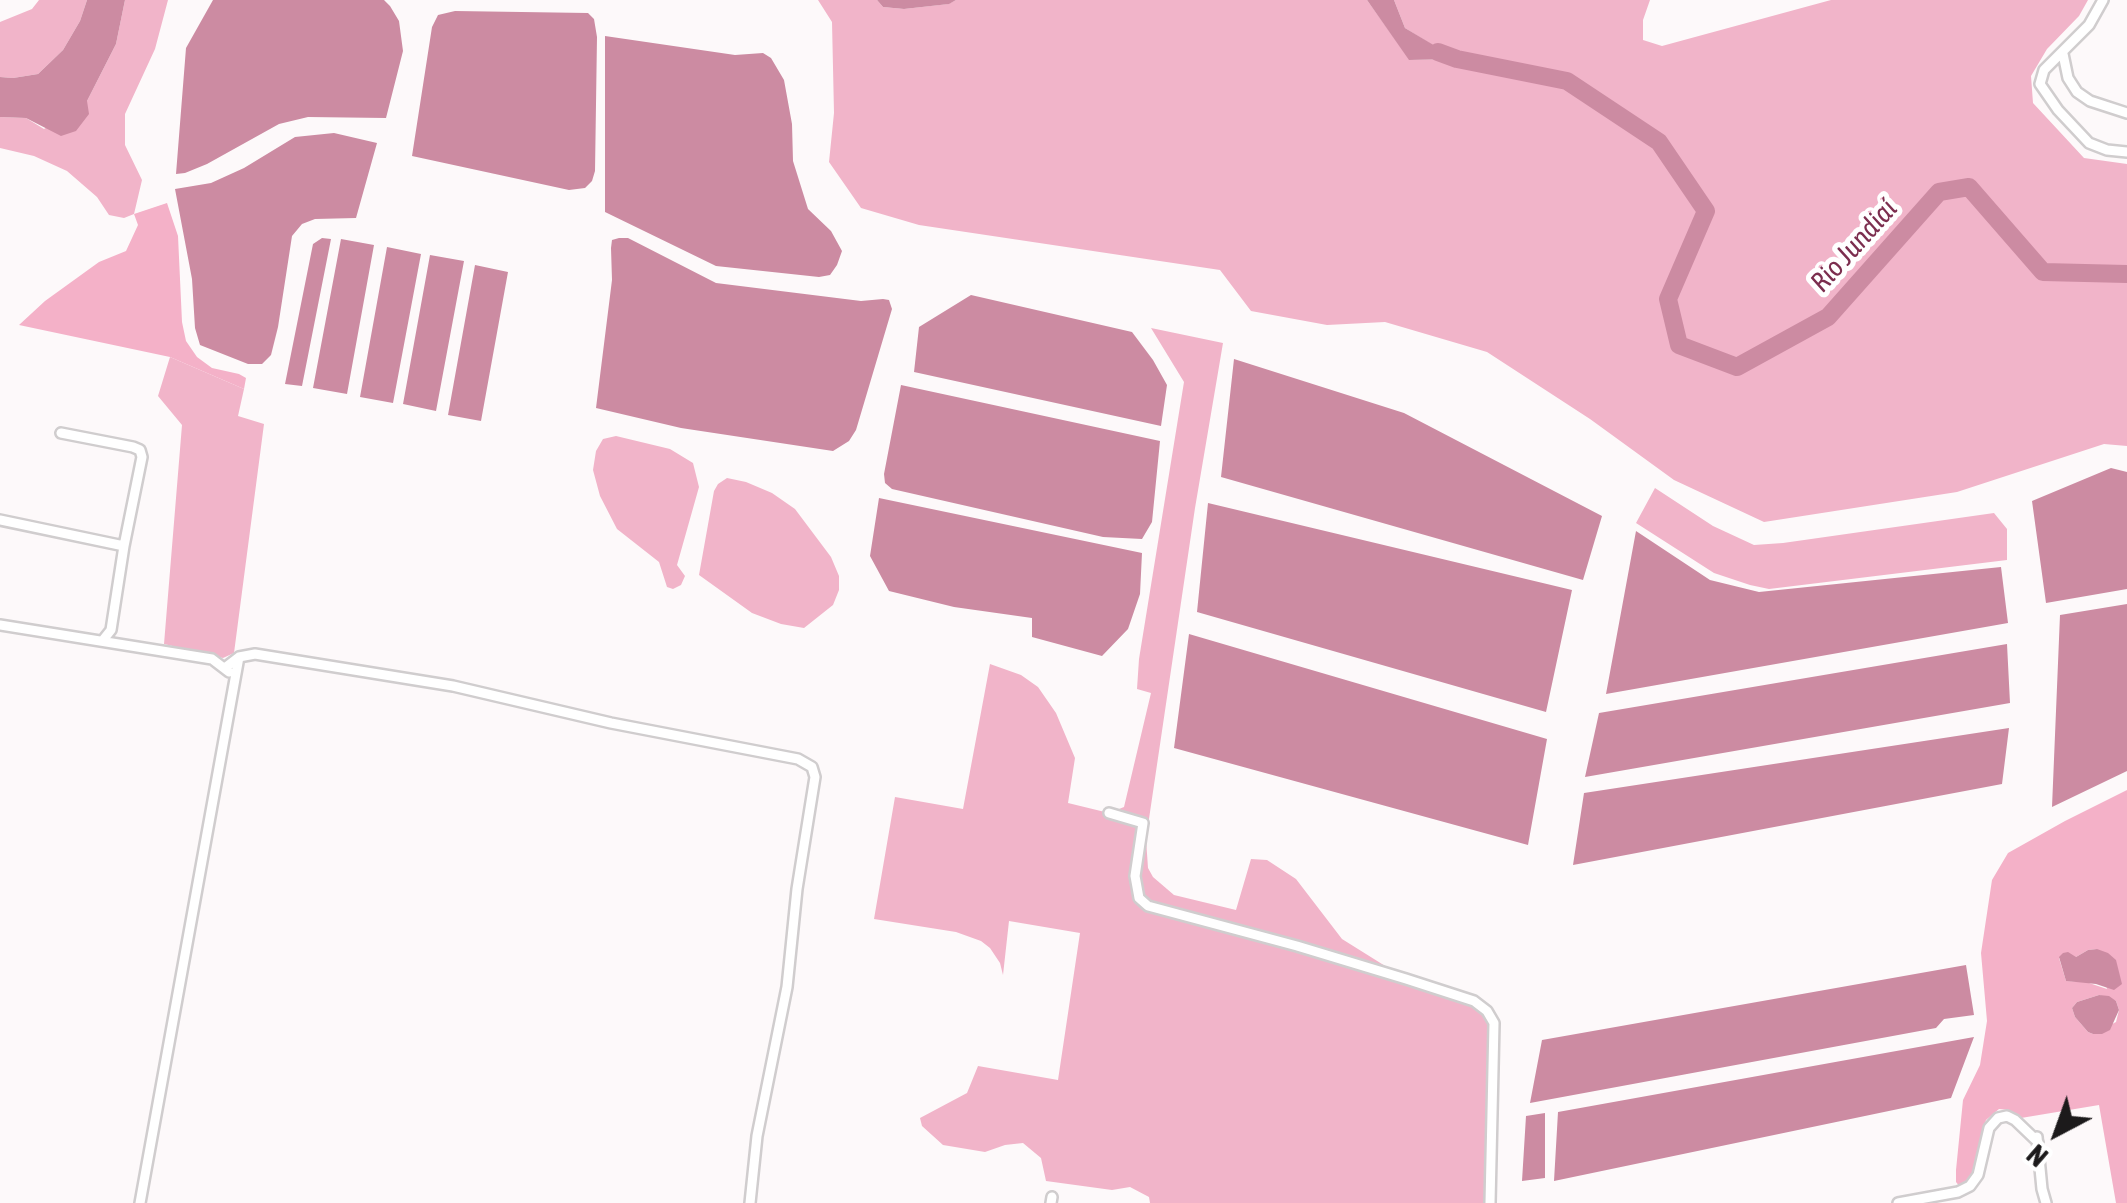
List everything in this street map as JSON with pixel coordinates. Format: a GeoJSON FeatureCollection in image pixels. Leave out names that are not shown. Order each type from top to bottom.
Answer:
{"type":"FeatureCollection","features":[{"type":"Feature","properties":{"kind":"street"},"geometry":{"type":"LineString","coordinates":[[2103,0],[2089,25],[2043,72],[2040,84],[2090,143],[2127,152]]}},
{"type":"Feature","properties":{"kind":"street"},"geometry":{"type":"LineString","coordinates":[[2063,54],[2068,78],[2077,92],[2104,107],[2127,112]]}},
{"type":"Feature","properties":{"kind":"street"},"geometry":{"type":"LineString","coordinates":[[62,434],[140,450],[111,630],[102,640]]}},
{"type":"Feature","properties":{"kind":"street"},"geometry":{"type":"LineString","coordinates":[[0,520],[124,546]]}},
{"type":"Feature","properties":{"kind":"street"},"geometry":{"type":"LineString","coordinates":[[0,625],[212,660],[226,667],[234,678]]}},
{"type":"Feature","properties":{"kind":"street"},"geometry":{"type":"LineString","coordinates":[[111,630],[122,644]]}},
{"type":"Feature","properties":{"kind":"street"},"geometry":{"type":"LineString","coordinates":[[226,667],[239,657],[255,654],[453,686],[798,759],[812,766],[815,777],[797,888],[787,988],[757,1136],[750,1203]]}},
{"type":"Feature","properties":{"kind":"street"},"geometry":{"type":"LineString","coordinates":[[140,1203],[239,657]]}},
{"type":"Feature","properties":{"kind":"street"},"geometry":{"type":"LineString","coordinates":[[1109,813],[1144,823],[1135,876],[1139,898],[1148,906],[1406,979],[1474,1001],[1488,1011],[1494,1023],[1490,1203]]}},
{"type":"Feature","properties":{"kind":"street"},"geometry":{"type":"LineString","coordinates":[[1898,1203],[1958,1192],[1970,1186],[1978,1176],[1989,1128],[1998,1118],[2007,1116],[2037,1137],[2046,1203]]}},
{"type":"Feature","properties":{"kind":"shaded area"},"geometry":{"type":"Polygon","coordinates":[[[39,0],[87,0],[63,50],[38,74],[0,77],[0,22],[32,9],[39,0]]]}},
{"type":"Feature","properties":{"kind":"shaded area"},"geometry":{"type":"Polygon","coordinates":[[[87,0],[125,0],[116,44],[87,101],[89,114],[76,131],[61,136],[26,118],[0,117],[0,77],[38,74],[63,50],[87,0]]]}},
{"type":"Feature","properties":{"kind":"shaded area"},"geometry":{"type":"Polygon","coordinates":[[[125,0],[168,0],[155,49],[125,114],[125,145],[142,180],[134,214],[124,218],[109,215],[97,197],[67,171],[34,156],[0,148],[0,117],[26,118],[44,129],[87,101],[116,44],[125,0]]]}},
{"type":"Feature","properties":{"kind":"shaded area"},"geometry":{"type":"Polygon","coordinates":[[[213,0],[384,0],[399,21],[403,51],[386,118],[308,117],[279,124],[207,164],[176,174],[186,48],[213,0]]]}},
{"type":"Feature","properties":{"kind":"shaded area"},"geometry":{"type":"Polygon","coordinates":[[[818,0],[877,0],[883,7],[904,9],[956,0],[1367,0],[1410,60],[1455,59],[1405,28],[1394,0],[1650,0],[1643,20],[1643,40],[1662,46],[1831,0],[2088,0],[2079,16],[2047,49],[2031,76],[2033,103],[2084,158],[2127,164],[2127,446],[2104,444],[1957,492],[1764,522],[1674,480],[1487,352],[1385,322],[1327,325],[1251,311],[1220,270],[919,225],[861,208],[829,162],[834,113],[832,22],[818,0]]]}},
{"type":"Feature","properties":{"kind":"shaded area"},"geometry":{"type":"Polygon","coordinates":[[[877,0],[956,0],[904,9],[883,7],[877,0]]]}},
{"type":"Feature","properties":{"kind":"shaded area"},"geometry":{"type":"Polygon","coordinates":[[[1367,0],[1394,0],[1405,28],[1457,59],[1409,60],[1367,0]]]}},
{"type":"Feature","properties":{"kind":"shaded area"},"geometry":{"type":"Polygon","coordinates":[[[455,11],[588,13],[594,19],[595,171],[585,188],[569,190],[412,156],[432,27],[438,15],[455,11]]]}},
{"type":"Feature","properties":{"kind":"shaded area"},"geometry":{"type":"Polygon","coordinates":[[[605,36],[735,55],[763,53],[771,58],[784,80],[792,124],[793,161],[808,209],[831,231],[842,251],[830,275],[716,266],[605,212],[605,36]]]}},
{"type":"Feature","properties":{"kind":"shaded area"},"geometry":{"type":"Polygon","coordinates":[[[334,133],[377,143],[356,218],[315,219],[302,224],[292,236],[271,355],[262,364],[248,364],[200,345],[175,189],[211,183],[295,137],[334,133]]]}},
{"type":"Feature","properties":{"kind":"shaded area"},"geometry":{"type":"Polygon","coordinates":[[[167,203],[178,236],[186,341],[197,357],[212,368],[246,378],[244,389],[170,357],[19,325],[99,262],[126,251],[138,225],[134,214],[167,203]]]}},
{"type":"Feature","properties":{"kind":"shaded area"},"geometry":{"type":"Polygon","coordinates":[[[322,238],[331,239],[302,386],[285,384],[313,244],[322,238]]]}},
{"type":"Feature","properties":{"kind":"shaded area"},"geometry":{"type":"Polygon","coordinates":[[[628,238],[716,283],[861,301],[889,300],[892,309],[856,430],[849,441],[833,451],[681,428],[596,408],[612,280],[612,240],[628,238]]]}},
{"type":"Feature","properties":{"kind":"shaded area"},"geometry":{"type":"Polygon","coordinates":[[[341,239],[374,245],[347,394],[313,388],[341,239]]]}},
{"type":"Feature","properties":{"kind":"shaded area"},"geometry":{"type":"Polygon","coordinates":[[[387,247],[421,254],[393,403],[360,397],[387,247]]]}},
{"type":"Feature","properties":{"kind":"shaded area"},"geometry":{"type":"Polygon","coordinates":[[[430,255],[464,261],[436,411],[403,404],[430,255]]]}},
{"type":"Feature","properties":{"kind":"shaded area"},"geometry":{"type":"Polygon","coordinates":[[[475,265],[508,272],[481,421],[448,415],[475,265]]]}},
{"type":"Feature","properties":{"kind":"shaded area"},"geometry":{"type":"Polygon","coordinates":[[[971,295],[1132,332],[1167,385],[1161,426],[914,372],[919,327],[971,295]]]}},
{"type":"Feature","properties":{"kind":"shaded area"},"geometry":{"type":"Polygon","coordinates":[[[1151,328],[1223,343],[1146,839],[1148,868],[1174,895],[1236,910],[1251,859],[1267,860],[1296,879],[1342,939],[1406,979],[1474,1001],[1494,1023],[1490,1203],[1150,1203],[1149,1197],[1130,1187],[1112,1190],[1046,1181],[1041,1158],[1023,1143],[985,1152],[943,1145],[922,1126],[920,1118],[967,1093],[978,1066],[1058,1080],[1080,933],[1009,921],[1003,975],[1000,963],[981,941],[956,932],[874,919],[895,797],[963,809],[990,664],[1021,675],[1038,687],[1056,713],[1075,758],[1068,803],[1109,813],[1124,807],[1151,693],[1137,689],[1139,659],[1184,382],[1151,328]]]}},
{"type":"Feature","properties":{"kind":"shaded area"},"geometry":{"type":"Polygon","coordinates":[[[170,357],[244,389],[238,416],[264,424],[234,653],[223,658],[164,644],[182,425],[158,396],[170,357]]]}},
{"type":"Feature","properties":{"kind":"shaded area"},"geometry":{"type":"Polygon","coordinates":[[[1234,359],[1404,413],[1602,516],[1583,580],[1221,477],[1234,359]]]}},
{"type":"Feature","properties":{"kind":"shaded area"},"geometry":{"type":"Polygon","coordinates":[[[901,385],[1160,441],[1152,522],[1142,539],[1103,537],[892,489],[885,483],[884,474],[901,385]]]}},
{"type":"Feature","properties":{"kind":"shaded area"},"geometry":{"type":"Polygon","coordinates":[[[616,436],[670,449],[693,463],[699,487],[677,565],[685,576],[681,585],[673,589],[667,587],[659,562],[617,529],[600,496],[593,470],[596,451],[603,439],[616,436]]]}},
{"type":"Feature","properties":{"kind":"shaded area"},"geometry":{"type":"Polygon","coordinates":[[[2111,468],[2127,472],[2127,589],[2046,603],[2032,501],[2111,468]]]}},
{"type":"Feature","properties":{"kind":"shaded area"},"geometry":{"type":"Polygon","coordinates":[[[727,478],[772,493],[795,509],[831,557],[839,576],[839,590],[833,605],[804,628],[752,613],[699,575],[714,491],[727,478]]]}},
{"type":"Feature","properties":{"kind":"shaded area"},"geometry":{"type":"Polygon","coordinates":[[[1655,488],[1713,526],[1754,545],[1994,513],[2007,529],[2007,560],[1769,589],[1714,573],[1636,523],[1655,488]]]}},
{"type":"Feature","properties":{"kind":"shaded area"},"geometry":{"type":"Polygon","coordinates":[[[879,498],[1142,553],[1140,594],[1128,629],[1102,656],[1032,637],[1032,618],[954,607],[889,591],[870,556],[879,498]]]}},
{"type":"Feature","properties":{"kind":"shaded area"},"geometry":{"type":"Polygon","coordinates":[[[1208,503],[1572,590],[1546,712],[1197,612],[1208,503]]]}},
{"type":"Feature","properties":{"kind":"shaded area"},"geometry":{"type":"Polygon","coordinates":[[[1636,531],[1710,580],[1759,592],[2001,567],[2008,623],[1606,694],[1636,531]]]}},
{"type":"Feature","properties":{"kind":"shaded area"},"geometry":{"type":"Polygon","coordinates":[[[2127,604],[2127,771],[2052,807],[2060,615],[2127,604]]]}},
{"type":"Feature","properties":{"kind":"shaded area"},"geometry":{"type":"Polygon","coordinates":[[[1189,634],[1547,739],[1528,845],[1174,748],[1189,634]]]}},
{"type":"Feature","properties":{"kind":"shaded area"},"geometry":{"type":"Polygon","coordinates":[[[2007,644],[2010,703],[1585,777],[1599,713],[2007,644]]]}},
{"type":"Feature","properties":{"kind":"shaded area"},"geometry":{"type":"Polygon","coordinates":[[[2009,728],[2002,784],[1573,865],[1584,793],[2009,728]]]}},
{"type":"Feature","properties":{"kind":"shaded area"},"geometry":{"type":"Polygon","coordinates":[[[2127,790],[2127,1203],[2116,1203],[2099,1105],[2021,1118],[1999,1109],[1986,1120],[1971,1178],[1966,1186],[1960,1187],[1956,1182],[1963,1100],[1980,1065],[1987,1021],[1981,953],[1992,880],[2008,853],[2127,790]],[[2097,949],[2059,958],[2066,981],[2107,989],[2097,949]],[[2099,995],[2077,1002],[2072,1008],[2075,1017],[2093,1034],[2116,1022],[2119,1010],[2116,1001],[2099,995]]]}},
{"type":"Feature","properties":{"kind":"shaded area"},"geometry":{"type":"Polygon","coordinates":[[[2097,949],[2116,960],[2122,984],[2114,990],[2066,981],[2059,957],[2068,952],[2076,957],[2097,949]]]}},
{"type":"Feature","properties":{"kind":"shaded area"},"geometry":{"type":"Polygon","coordinates":[[[1966,965],[1974,1015],[1944,1019],[1936,1028],[1530,1103],[1542,1040],[1966,965]]]}},
{"type":"Feature","properties":{"kind":"shaded area"},"geometry":{"type":"Polygon","coordinates":[[[2099,995],[2116,1001],[2119,1010],[2110,1030],[2093,1034],[2075,1017],[2072,1008],[2077,1002],[2099,995]]]}},
{"type":"Feature","properties":{"kind":"shaded area"},"geometry":{"type":"Polygon","coordinates":[[[1974,1037],[1951,1098],[1554,1181],[1558,1112],[1974,1037]]]}},
{"type":"Feature","properties":{"kind":"shaded area"},"geometry":{"type":"Polygon","coordinates":[[[1545,1113],[1545,1178],[1522,1181],[1526,1116],[1545,1113]]]}},
{"type":"Feature","properties":{"kind":"waterway","name":"Rio Jundiaí"},"geometry":{"type":"LineString","coordinates":[[1438,52],[1567,81],[1659,142],[1706,211],[1668,299],[1679,345],[1737,367],[1828,317],[1939,192],[1969,187],[2043,272],[2127,274]]}}]}
